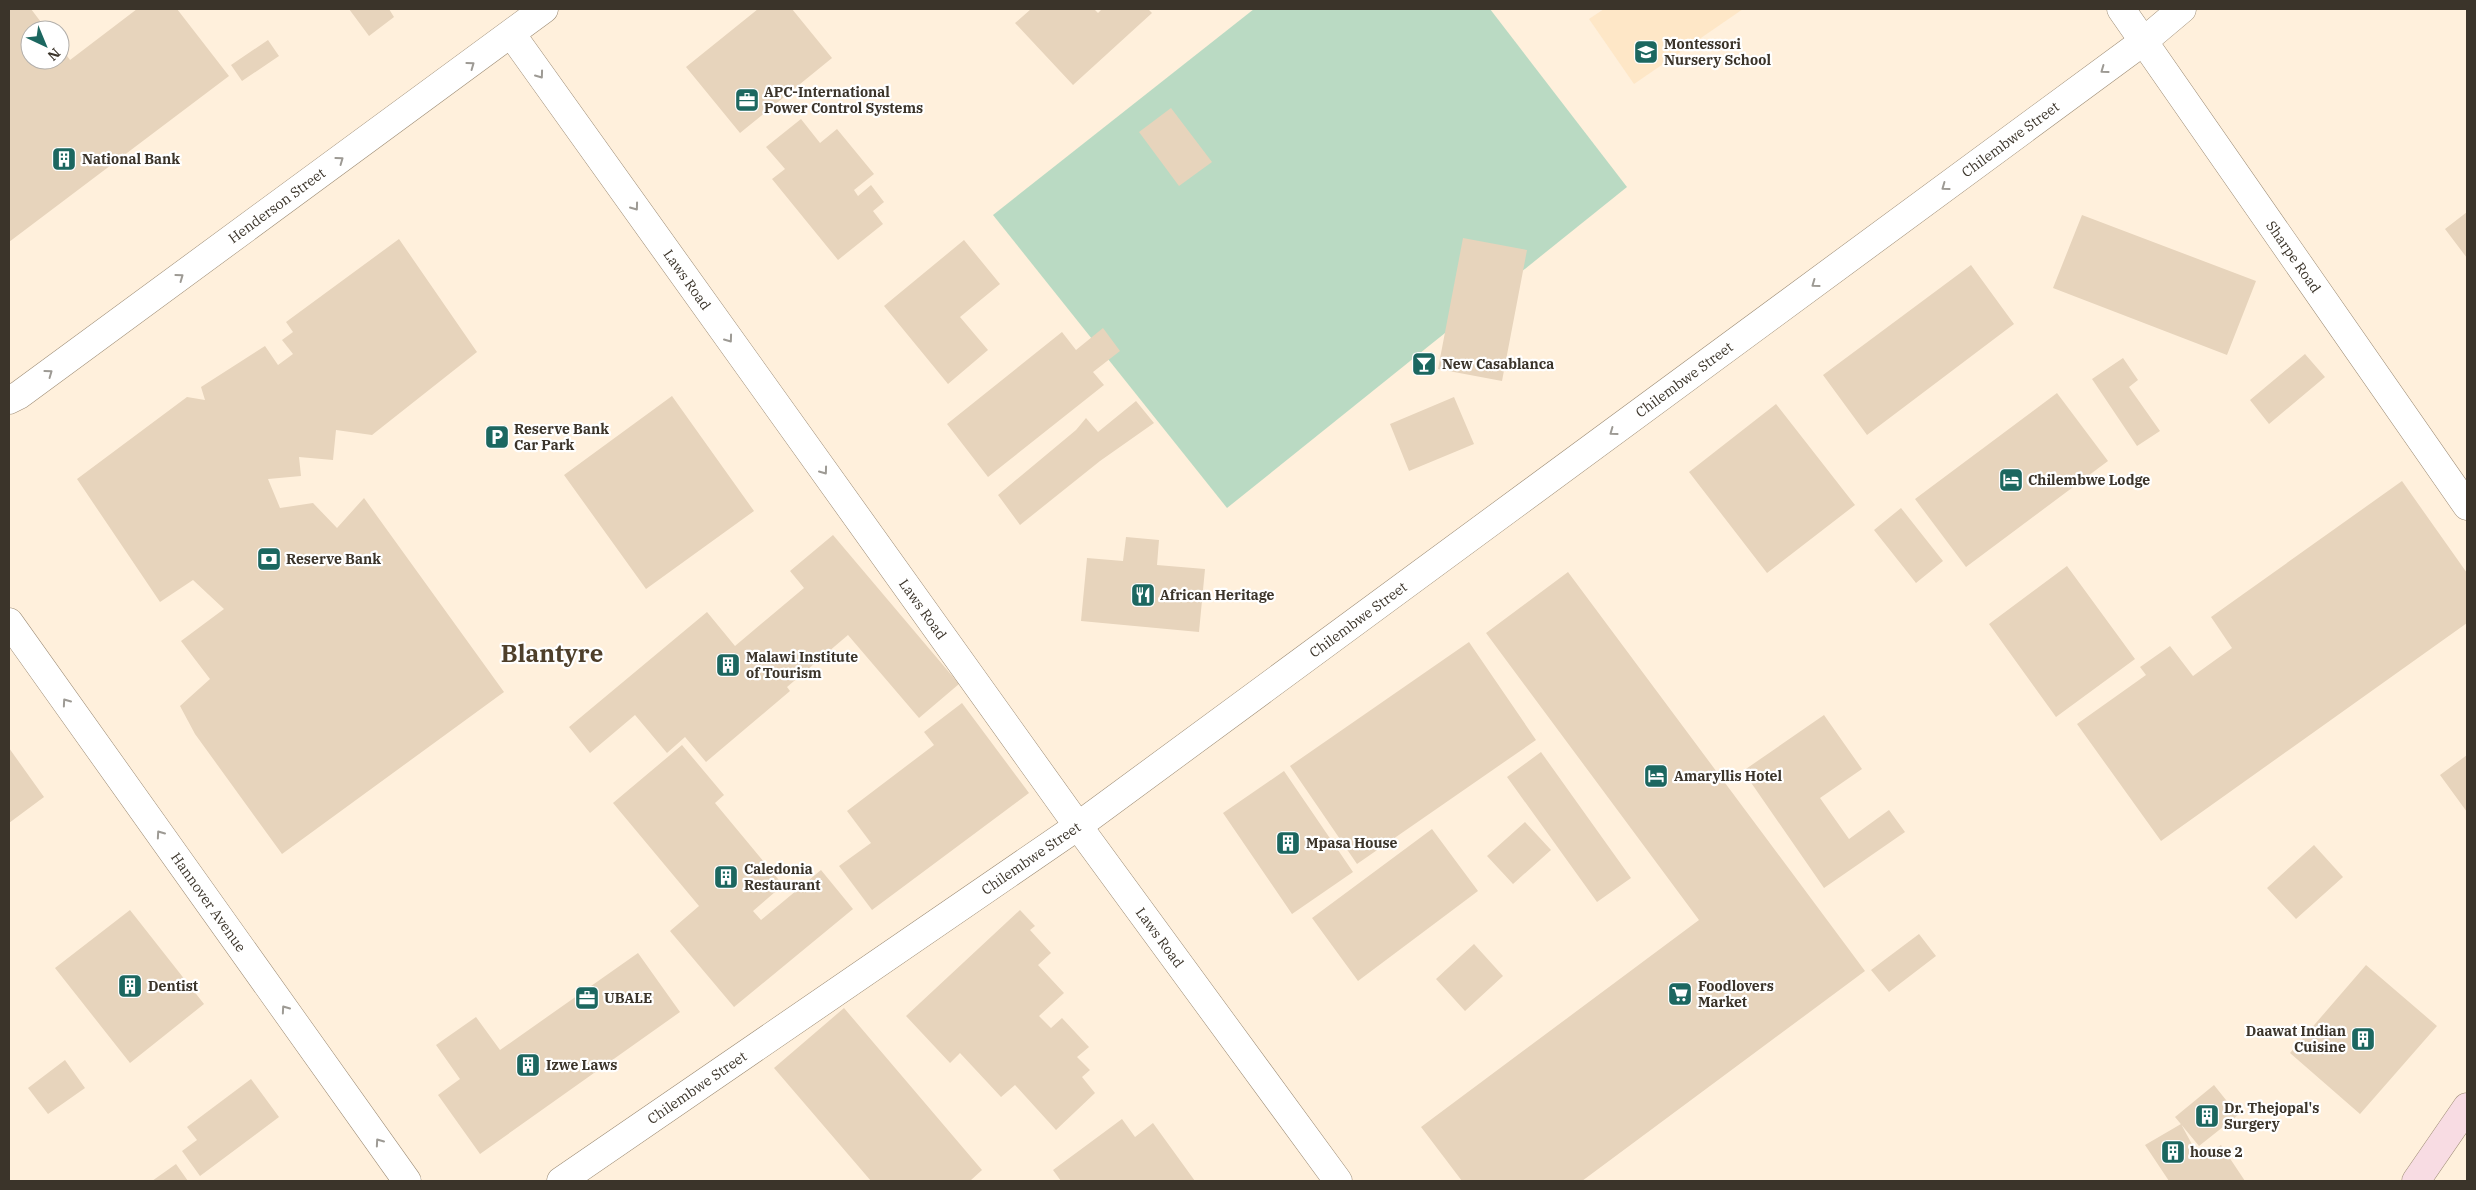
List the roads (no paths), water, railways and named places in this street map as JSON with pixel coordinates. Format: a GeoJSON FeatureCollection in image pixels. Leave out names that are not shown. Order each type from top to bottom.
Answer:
{"type":"FeatureCollection","features":[{"type":"Feature","properties":{"kind":"street","name":"Henderson Street"},"geometry":{"type":"LineString","coordinates":[[9,400],[19,395],[512,35],[544,9]]}},
{"type":"Feature","properties":{"kind":"street","name":"Sharpe Road"},"geometry":{"type":"LineString","coordinates":[[2121,9],[2467,506]]}},
{"type":"Feature","properties":{"kind":"street","name":"Chilembwe Street"},"geometry":{"type":"LineString","coordinates":[[561,1181],[1078,826],[2144,41],[2182,9]]}},
{"type":"Feature","properties":{"kind":"street","name":"Laws Road"},"geometry":{"type":"LineString","coordinates":[[512,35],[1078,826],[1338,1181]]}},
{"type":"Feature","properties":{"kind":"street","name":"Hannover Avenue"},"geometry":{"type":"LineString","coordinates":[[9,622],[407,1181]]}},
{"type":"Feature","properties":{"kind":"street"},"geometry":{"type":"LineString","coordinates":[[2416,1181],[2467,1107]]}},
{"type":"Feature","properties":{"kind":"place","name":"Montessori Nursery School"},"geometry":{"type":"Point","coordinates":[1646,52]}},
{"type":"Feature","properties":{"kind":"place","name":"APC-International Power Control Systems"},"geometry":{"type":"Point","coordinates":[747,100]}},
{"type":"Feature","properties":{"kind":"place","name":"National Bank"},"geometry":{"type":"Point","coordinates":[64,159]}},
{"type":"Feature","properties":{"kind":"place","name":"New Casablanca"},"geometry":{"type":"Point","coordinates":[1424,364]}},
{"type":"Feature","properties":{"kind":"place","name":"Reserve Bank Car Park"},"geometry":{"type":"Point","coordinates":[497,437]}},
{"type":"Feature","properties":{"kind":"place","name":"Chilembwe Lodge"},"geometry":{"type":"Point","coordinates":[2011,480]}},
{"type":"Feature","properties":{"kind":"place","name":"Reserve Bank"},"geometry":{"type":"Point","coordinates":[269,559]}},
{"type":"Feature","properties":{"kind":"place","name":"African Heritage"},"geometry":{"type":"Point","coordinates":[1143,595]}},
{"type":"Feature","properties":{"kind":"place","name":"Malawi Institute of Tourism"},"geometry":{"type":"Point","coordinates":[728,665]}},
{"type":"Feature","properties":{"kind":"place","name":"Amaryllis Hotel"},"geometry":{"type":"Point","coordinates":[1656,776]}},
{"type":"Feature","properties":{"kind":"place","name":"Mpasa House"},"geometry":{"type":"Point","coordinates":[1288,843]}},
{"type":"Feature","properties":{"kind":"place","name":"Caledonia Restaurant"},"geometry":{"type":"Point","coordinates":[726,877]}},
{"type":"Feature","properties":{"kind":"place","name":"Dentist"},"geometry":{"type":"Point","coordinates":[130,986]}},
{"type":"Feature","properties":{"kind":"place","name":"Foodlovers Market"},"geometry":{"type":"Point","coordinates":[1680,994]}},
{"type":"Feature","properties":{"kind":"place","name":"UBALE"},"geometry":{"type":"Point","coordinates":[587,998]}},
{"type":"Feature","properties":{"kind":"place","name":"Daawat Indian Cuisine"},"geometry":{"type":"Point","coordinates":[2363,1039]}},
{"type":"Feature","properties":{"kind":"place","name":"Izwe Laws"},"geometry":{"type":"Point","coordinates":[528,1065]}},
{"type":"Feature","properties":{"kind":"place","name":"Dr. Thejopal's Surgery"},"geometry":{"type":"Point","coordinates":[2207,1116]}},
{"type":"Feature","properties":{"kind":"place","name":"house 2"},"geometry":{"type":"Point","coordinates":[2173,1152]}},
{"type":"Feature","properties":{"kind":"district","name":"Blantyre"},"geometry":{"type":"Point","coordinates":[552,653]}}]}
